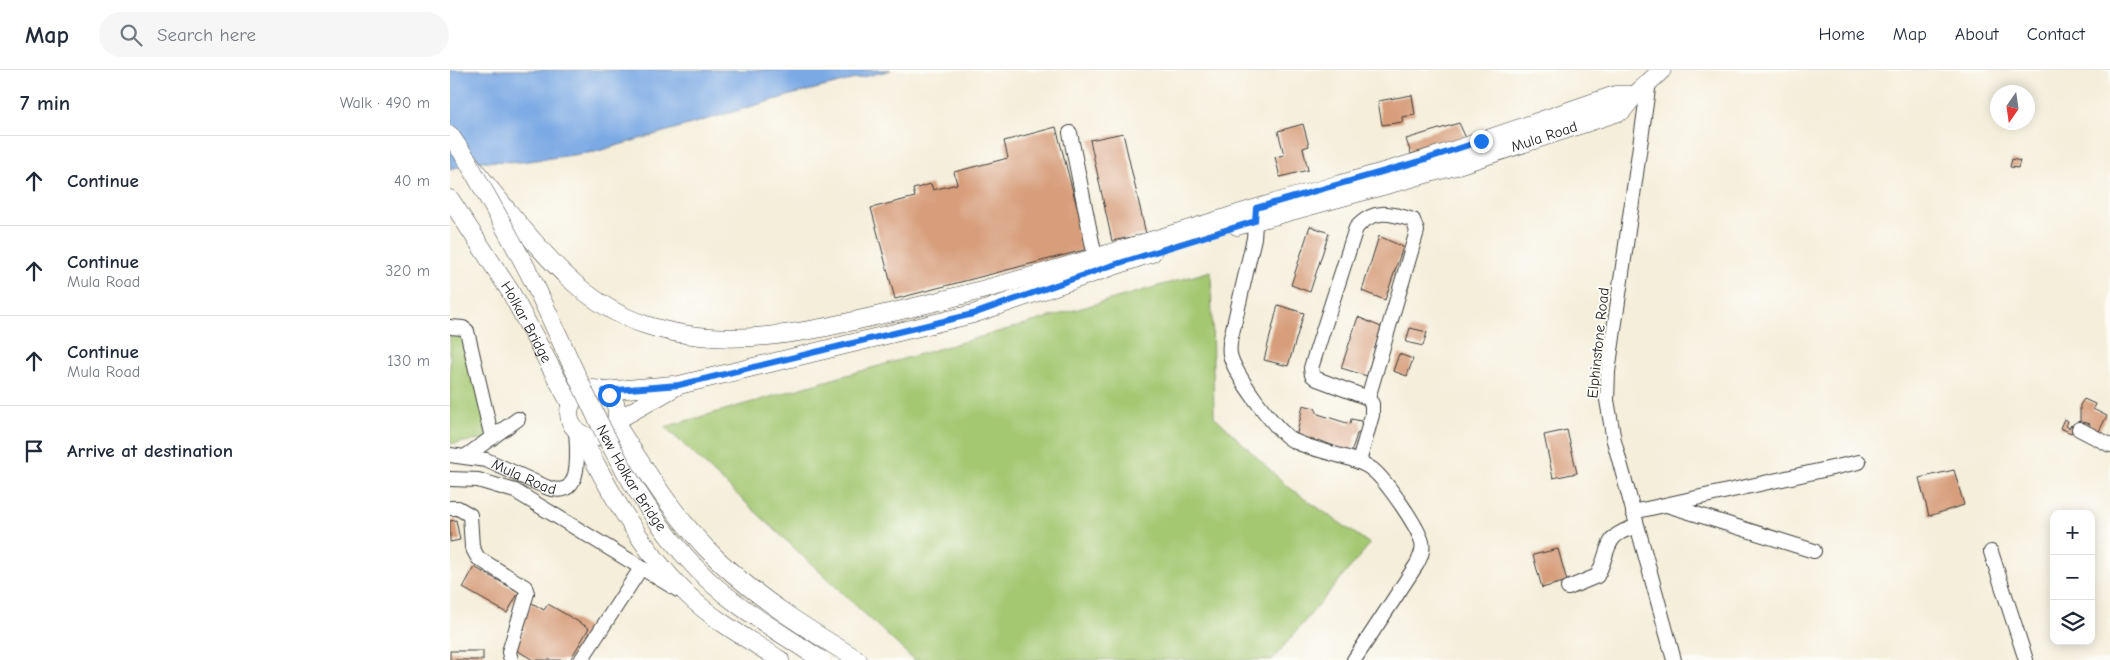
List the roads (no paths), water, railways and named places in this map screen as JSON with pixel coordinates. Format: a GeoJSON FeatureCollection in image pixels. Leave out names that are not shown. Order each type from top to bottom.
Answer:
{"type":"FeatureCollection","features":[{"type":"Feature","properties":{"kind":"main road","name":"Mula Road"},"geometry":{"type":"LineString","coordinates":[[616,421],[679,385],[973,314],[999,292],[1483,148],[1615,95],[1634,95],[1662,70]]}},
{"type":"Feature","properties":{"kind":"main road","name":"New Holkar Bridge"},"geometry":{"type":"LineString","coordinates":[[450,135],[468,162],[533,280],[607,441],[642,498],[682,552],[712,584],[738,605],[822,660]]}},
{"type":"Feature","properties":{"kind":"main road","name":"New Holkar Bridge"},"geometry":{"type":"LineString","coordinates":[[468,162],[565,276],[611,308],[646,325],[701,336],[775,337],[811,331],[926,304],[999,292]]}},
{"type":"Feature","properties":{"kind":"main road","name":"Holkar Bridge"},"geometry":{"type":"LineString","coordinates":[[450,198],[510,290],[571,405]]}},
{"type":"Feature","properties":{"kind":"main road"},"geometry":{"type":"LineString","coordinates":[[679,385],[584,391],[574,399],[571,405],[570,418],[622,510],[652,553],[689,596],[724,624],[780,660]]}},
{"type":"Feature","properties":{"kind":"main road"},"geometry":{"type":"LineString","coordinates":[[579,432],[588,436],[601,436],[607,433],[616,421],[617,406],[614,400],[604,391]]}},
{"type":"Feature","properties":{"kind":"main road"},"geometry":{"type":"LineString","coordinates":[[616,421],[652,482],[684,524],[718,560],[772,605],[858,660]]}},
{"type":"Feature","properties":{"kind":"street","name":"Elphinstone Road"},"geometry":{"type":"LineString","coordinates":[[1649,82],[1608,372],[1606,400],[1614,441],[1674,660]]}},
{"type":"Feature","properties":{"kind":"street"},"geometry":{"type":"LineString","coordinates":[[1070,133],[1097,264]]}},
{"type":"Feature","properties":{"kind":"street"},"geometry":{"type":"LineString","coordinates":[[1359,462],[1372,415],[1372,404],[1368,398],[1317,379],[1312,375],[1311,368],[1356,228],[1364,219],[1388,212],[1412,220],[1417,231],[1368,398]]}},
{"type":"Feature","properties":{"kind":"street"},"geometry":{"type":"LineString","coordinates":[[1256,214],[1254,238],[1230,342],[1230,355],[1233,362],[1280,432],[1294,441],[1359,462],[1373,469],[1400,502],[1422,543],[1417,564],[1354,660]]}},
{"type":"Feature","properties":{"kind":"street"},"geometry":{"type":"LineString","coordinates":[[450,327],[463,328],[467,331],[492,438]]}},
{"type":"Feature","properties":{"kind":"street"},"geometry":{"type":"LineString","coordinates":[[466,456],[518,419]]}},
{"type":"Feature","properties":{"kind":"street"},"geometry":{"type":"LineString","coordinates":[[2079,429],[2110,445]]}},
{"type":"Feature","properties":{"kind":"street","name":"Mula Road"},"geometry":{"type":"LineString","coordinates":[[450,455],[486,460],[555,491],[563,490],[573,481],[578,469],[579,432]]}},
{"type":"Feature","properties":{"kind":"street"},"geometry":{"type":"LineString","coordinates":[[1633,512],[1859,462]]}},
{"type":"Feature","properties":{"kind":"street"},"geometry":{"type":"LineString","coordinates":[[450,479],[478,480],[515,491],[689,596]]}},
{"type":"Feature","properties":{"kind":"street"},"geometry":{"type":"LineString","coordinates":[[1666,505],[1814,551]]}},
{"type":"Feature","properties":{"kind":"street"},"geometry":{"type":"LineString","coordinates":[[450,508],[458,508],[470,515],[472,547],[478,558],[525,587],[526,593],[510,652],[512,660]]}},
{"type":"Feature","properties":{"kind":"street"},"geometry":{"type":"LineString","coordinates":[[1568,588],[1597,576],[1603,566],[1605,553],[1614,537],[1622,530],[1637,527]]}},
{"type":"Feature","properties":{"kind":"street"},"geometry":{"type":"LineString","coordinates":[[1991,552],[2026,660]]}},
{"type":"Feature","properties":{"kind":"street"},"geometry":{"type":"LineString","coordinates":[[581,660],[640,568]]}},
{"type":"Feature","properties":{"kind":"water"},"geometry":{"type":"Polygon","coordinates":[[[450,70],[891,70],[791,95],[595,152],[521,162],[482,161],[450,169],[450,70]]]}}]}
